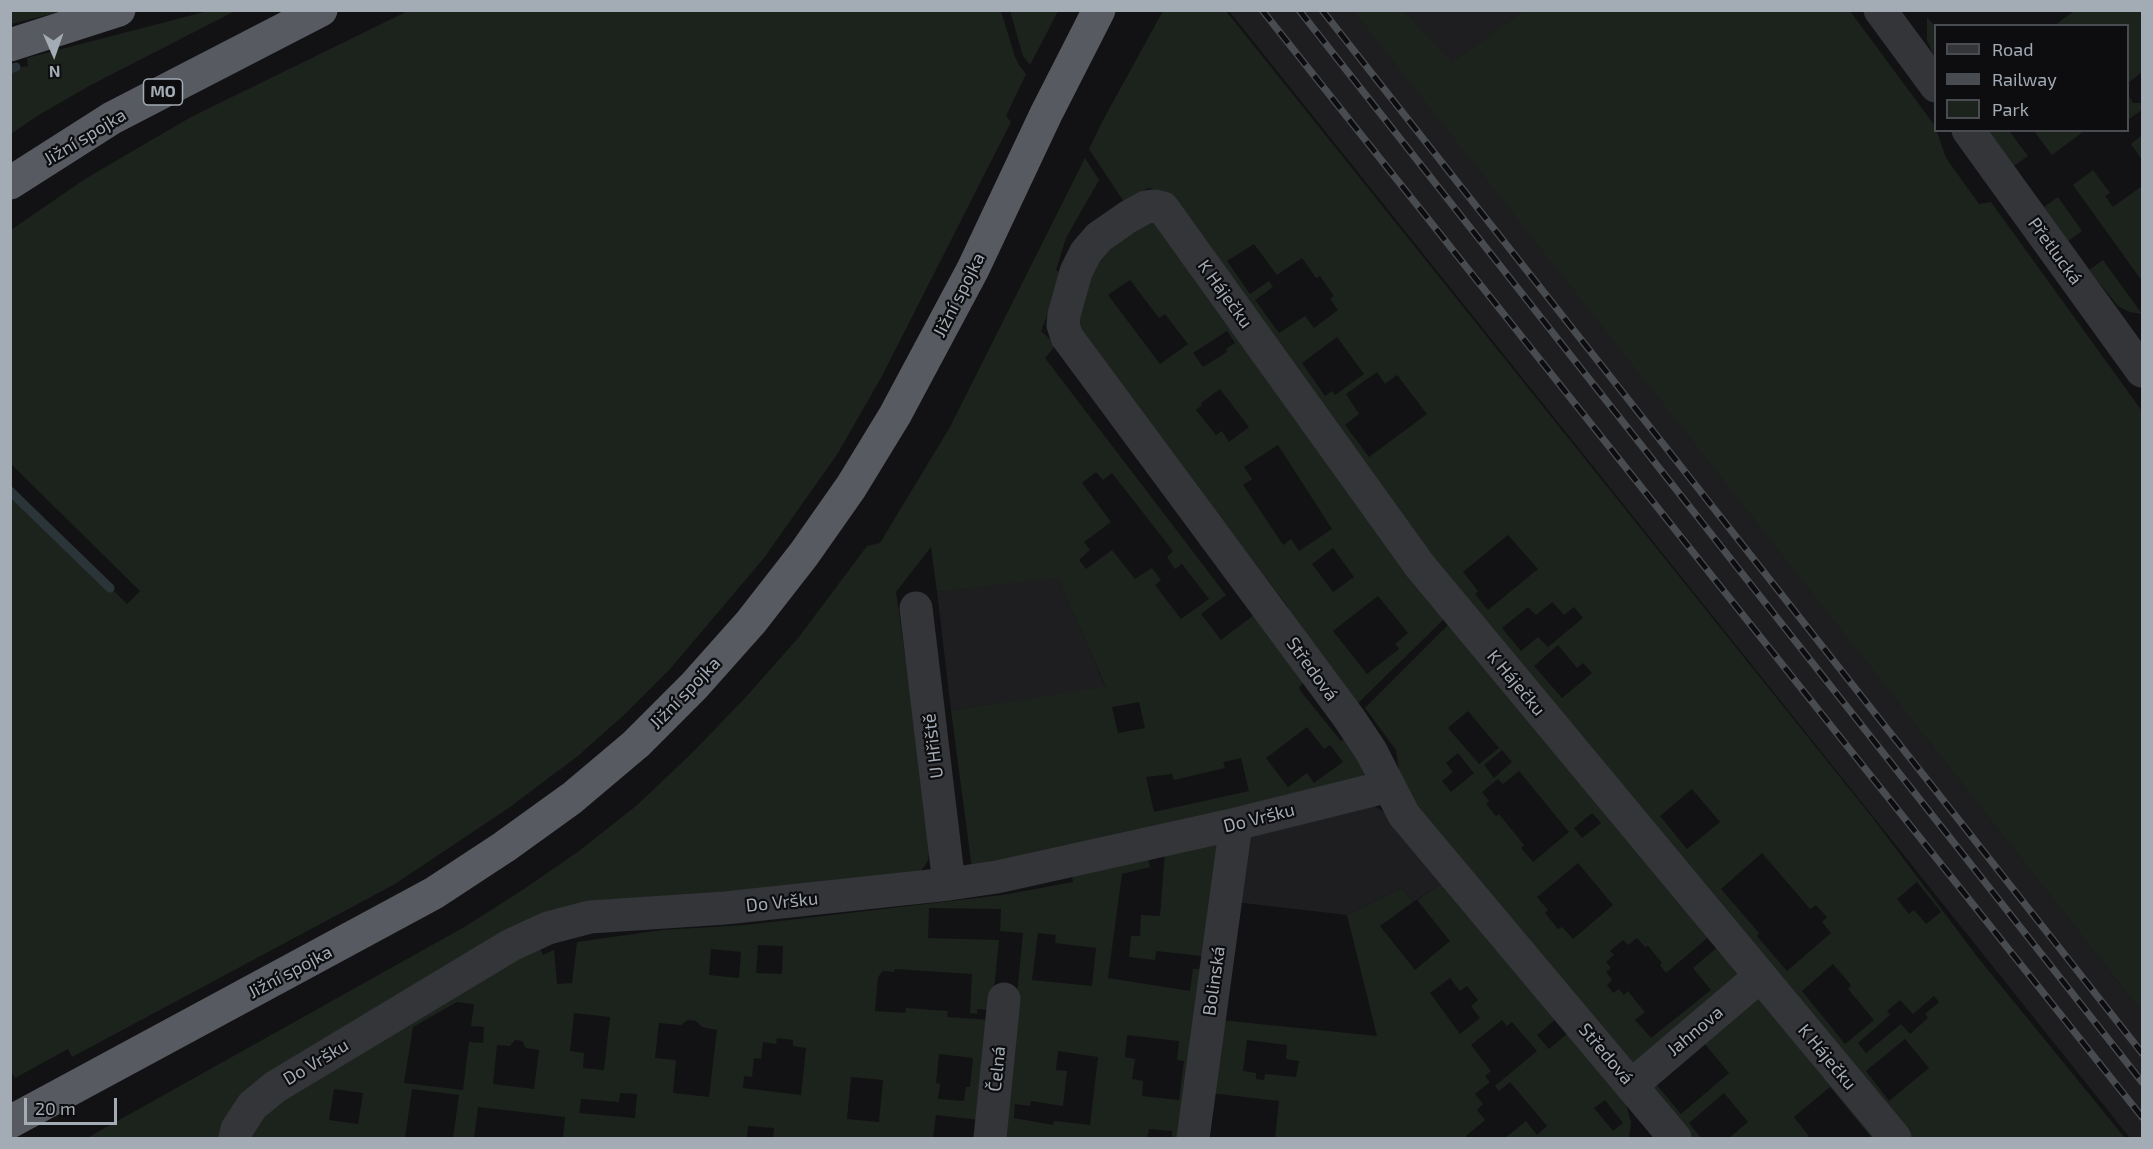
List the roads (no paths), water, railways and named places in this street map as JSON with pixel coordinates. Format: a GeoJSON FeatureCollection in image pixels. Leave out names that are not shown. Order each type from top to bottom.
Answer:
{"type":"FeatureCollection","features":[{"type":"Feature","properties":{"kind":"highway"},"geometry":{"type":"LineString","coordinates":[[10,45],[119,10]]}},
{"type":"Feature","properties":{"kind":"highway","name":"Jižní spojka"},"geometry":{"type":"LineString","coordinates":[[10,183],[112,118],[321,10]]}},
{"type":"Feature","properties":{"kind":"highway","name":"Jižní spojka"},"geometry":{"type":"LineString","coordinates":[[10,1122],[434,893],[504,847],[572,798],[644,736],[694,686],[751,622],[804,554],[851,488],[895,415],[935,342],[1099,10]]}},
{"type":"Feature","properties":{"kind":"street"},"geometry":{"type":"LineString","coordinates":[[1888,13],[1934,84]]}},
{"type":"Feature","properties":{"kind":"street","name":"Přetlucká"},"geometry":{"type":"LineString","coordinates":[[1970,132],[2138,354]]}},
{"type":"Feature","properties":{"kind":"street","name":"Středová"},"geometry":{"type":"LineString","coordinates":[[1163,208],[1146,207],[1091,244],[1076,272],[1064,315],[1063,325],[1067,337],[1349,718],[1371,751],[1404,815],[1675,1138]]}},
{"type":"Feature","properties":{"kind":"street","name":"K Háječku"},"geometry":{"type":"LineString","coordinates":[[1163,208],[1420,566],[1895,1138]]}},
{"type":"Feature","properties":{"kind":"street","name":"U Hřiště"},"geometry":{"type":"LineString","coordinates":[[916,608],[949,884]]}},
{"type":"Feature","properties":{"kind":"street","name":"Do Vršku"},"geometry":{"type":"LineString","coordinates":[[235,1138],[237,1129],[252,1106],[275,1087],[511,945],[548,928],[590,917],[725,908],[997,877],[1236,824],[1389,786]]}},
{"type":"Feature","properties":{"kind":"street","name":"Bolinská"},"geometry":{"type":"LineString","coordinates":[[1193,1138],[1236,824]]}},
{"type":"Feature","properties":{"kind":"street","name":"Jahnova"},"geometry":{"type":"LineString","coordinates":[[1632,1085],[1759,976]]}},
{"type":"Feature","properties":{"kind":"street","name":"Čelná"},"geometry":{"type":"LineString","coordinates":[[990,1138],[1004,999]]}},
{"type":"Feature","properties":{"kind":"waterway"},"geometry":{"type":"LineString","coordinates":[[10,69],[16,67]]}},
{"type":"Feature","properties":{"kind":"waterway"},"geometry":{"type":"LineString","coordinates":[[10,491],[110,588]]}},
{"type":"Feature","properties":{"kind":"railway"},"geometry":{"type":"LineString","coordinates":[[1262,10],[2142,1117]]}},
{"type":"Feature","properties":{"kind":"railway"},"geometry":{"type":"LineString","coordinates":[[1299,10],[2142,1082]]}},
{"type":"Feature","properties":{"kind":"railway"},"geometry":{"type":"LineString","coordinates":[[1322,10],[2142,1053]]}}]}
